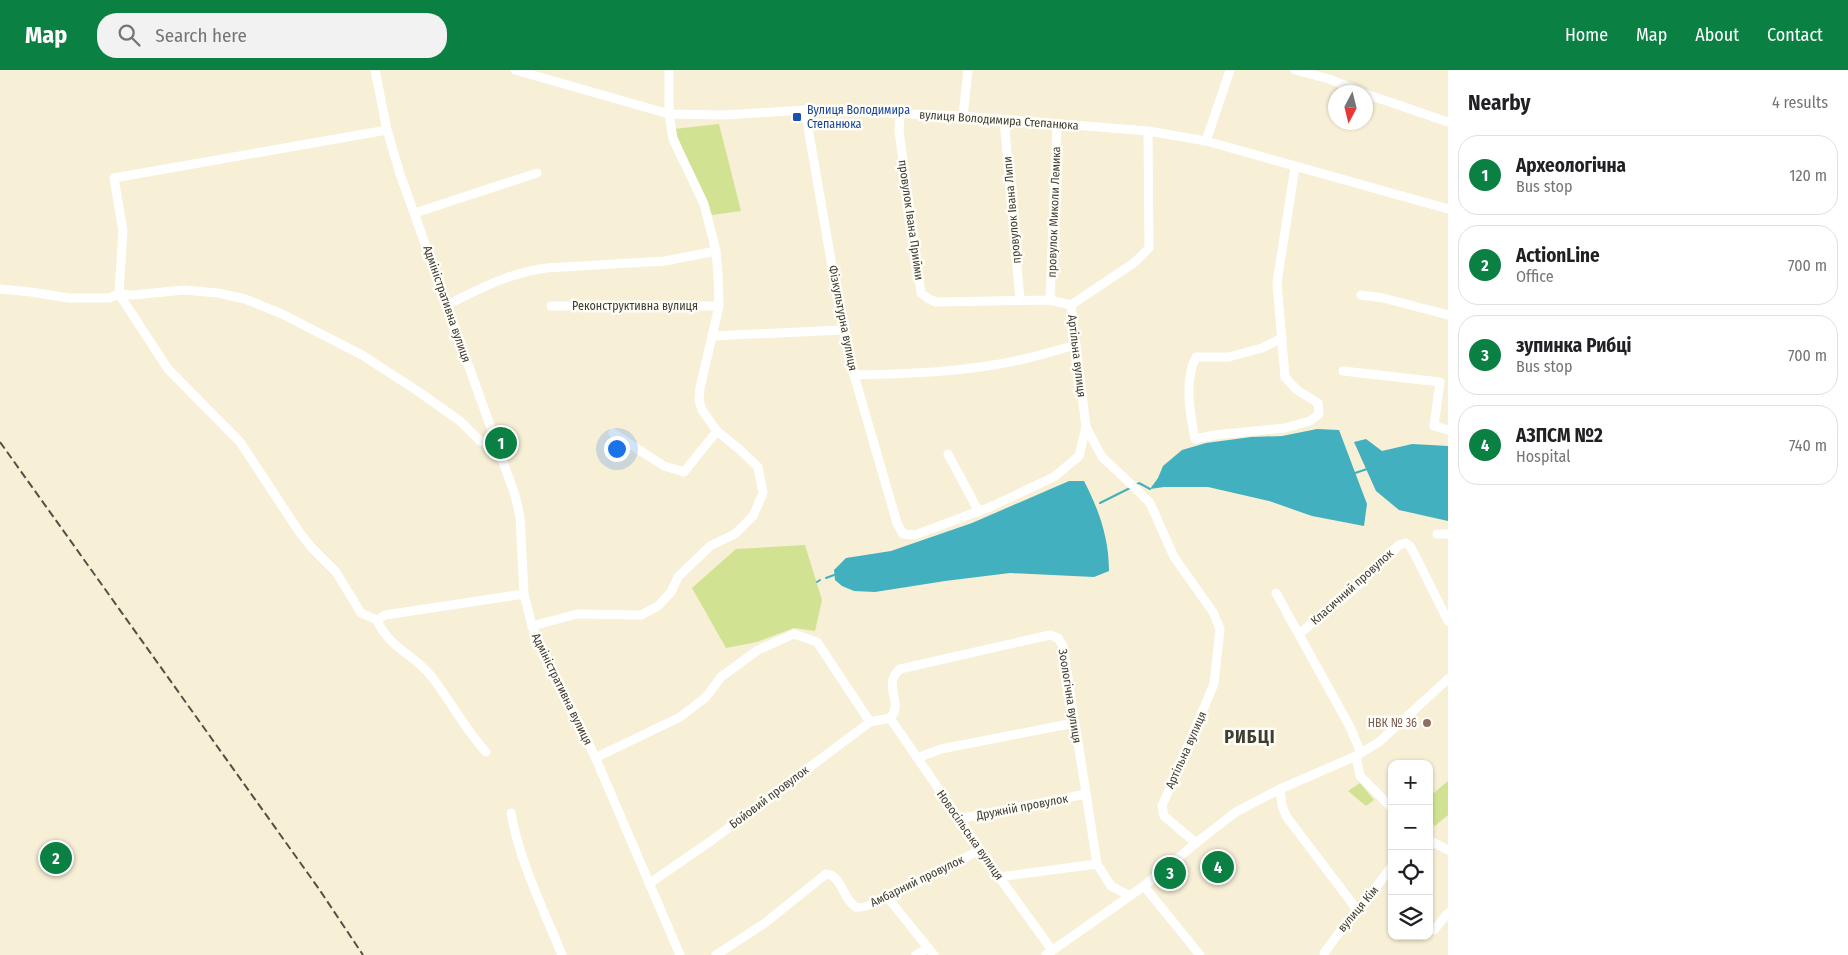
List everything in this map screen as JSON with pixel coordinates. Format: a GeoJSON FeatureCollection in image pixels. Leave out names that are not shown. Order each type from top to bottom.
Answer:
{"type":"FeatureCollection","features":[{"type":"Feature","properties":{"kind":"street","name":"Адміністративна вулиця"},"geometry":{"type":"LineString","coordinates":[[375,70],[400,174],[515,495],[520,517],[524,594],[532,626],[548,666],[574,712],[595,758],[680,955]]}},
{"type":"Feature","properties":{"kind":"street","name":"вулиця Володимира Степанюка"},"geometry":{"type":"LineString","coordinates":[[515,70],[669,114],[725,115],[805,110],[963,116],[1148,131],[1206,141],[1448,209]]}},
{"type":"Feature","properties":{"kind":"street","name":"Реконструктивна вулиця"},"geometry":{"type":"LineString","coordinates":[[532,626],[577,614],[641,615],[658,606],[671,592],[678,577],[710,546],[735,534],[753,516],[763,493],[758,467],[717,431],[702,410],[699,400],[718,306],[716,251],[704,204],[673,139],[669,114],[669,70]]}},
{"type":"Feature","properties":{"kind":"street"},"geometry":{"type":"LineString","coordinates":[[963,116],[968,70]]}},
{"type":"Feature","properties":{"kind":"street"},"geometry":{"type":"LineString","coordinates":[[1206,141],[1230,70]]}},
{"type":"Feature","properties":{"kind":"street"},"geometry":{"type":"LineString","coordinates":[[1295,70],[1343,85]]}},
{"type":"Feature","properties":{"kind":"street"},"geometry":{"type":"LineString","coordinates":[[1373,96],[1448,122]]}},
{"type":"Feature","properties":{"kind":"street","name":"Фізкультурна вулиця"},"geometry":{"type":"LineString","coordinates":[[805,110],[843,330],[854,375],[897,522],[903,534],[915,534],[979,512]]}},
{"type":"Feature","properties":{"kind":"street","name":"провулок Івана Прийми"},"geometry":{"type":"LineString","coordinates":[[900,114],[899,132],[921,293],[936,302],[1050,300],[1071,305]]}},
{"type":"Feature","properties":{"kind":"street","name":"провулок Івана Липи"},"geometry":{"type":"LineString","coordinates":[[1004,119],[1020,300]]}},
{"type":"Feature","properties":{"kind":"street","name":"провулок Миколи Лемика"},"geometry":{"type":"LineString","coordinates":[[1050,300],[1057,124]]}},
{"type":"Feature","properties":{"kind":"street"},"geometry":{"type":"LineString","coordinates":[[388,130],[114,178],[123,231],[119,294],[168,369],[240,442],[300,533],[336,572],[360,613],[377,620],[387,638],[432,676],[469,731],[486,752]]}},
{"type":"Feature","properties":{"kind":"street","name":"Артільна вулиця"},"geometry":{"type":"LineString","coordinates":[[1148,131],[1149,248],[1135,262],[1071,305],[1086,427],[1102,457],[1150,503],[1174,557],[1213,612],[1220,629],[1212,690],[1162,806],[1164,816],[1196,843]]}},
{"type":"Feature","properties":{"kind":"street"},"geometry":{"type":"LineString","coordinates":[[1282,338],[1262,348],[1229,357],[1196,357],[1192,366],[1190,389],[1195,439],[1215,435],[1286,428],[1310,421],[1319,414],[1318,403],[1298,390],[1285,378],[1282,338],[1277,283],[1295,167]]}},
{"type":"Feature","properties":{"kind":"street"},"geometry":{"type":"LineString","coordinates":[[415,213],[537,173]]}},
{"type":"Feature","properties":{"kind":"street"},"geometry":{"type":"LineString","coordinates":[[447,306],[489,284],[548,267],[665,261],[716,251]]}},
{"type":"Feature","properties":{"kind":"street"},"geometry":{"type":"LineString","coordinates":[[0,289],[69,298],[109,298],[119,294],[133,295],[184,290],[218,293],[245,299],[282,314],[362,355],[460,421],[480,441],[496,443]]}},
{"type":"Feature","properties":{"kind":"street"},"geometry":{"type":"LineString","coordinates":[[1361,295],[1383,298],[1448,315]]}},
{"type":"Feature","properties":{"kind":"street","name":"Реконструктивна вулиця"},"geometry":{"type":"LineString","coordinates":[[551,306],[718,306]]}},
{"type":"Feature","properties":{"kind":"street"},"geometry":{"type":"LineString","coordinates":[[712,336],[843,330]]}},
{"type":"Feature","properties":{"kind":"street"},"geometry":{"type":"LineString","coordinates":[[854,375],[905,374],[974,367],[1018,361],[1076,345]]}},
{"type":"Feature","properties":{"kind":"street"},"geometry":{"type":"LineString","coordinates":[[1343,370],[1440,382],[1434,426],[1448,430]]}},
{"type":"Feature","properties":{"kind":"street"},"geometry":{"type":"LineString","coordinates":[[948,454],[979,512],[1054,477],[1079,456],[1086,427]]}},
{"type":"Feature","properties":{"kind":"street"},"geometry":{"type":"LineString","coordinates":[[613,433],[664,466],[684,472],[717,431]]}},
{"type":"Feature","properties":{"kind":"street"},"geometry":{"type":"LineString","coordinates":[[1437,534],[1448,534]]}},
{"type":"Feature","properties":{"kind":"street","name":"Класичний провулок"},"geometry":{"type":"LineString","coordinates":[[1299,634],[1354,589],[1399,545],[1406,543],[1415,555],[1448,621]]}},
{"type":"Feature","properties":{"kind":"street","name":"Класичний провулок"},"geometry":{"type":"LineString","coordinates":[[1276,593],[1350,727],[1358,755],[1360,776],[1389,805]]}},
{"type":"Feature","properties":{"kind":"street"},"geometry":{"type":"LineString","coordinates":[[377,620],[385,615],[524,594]]}},
{"type":"Feature","properties":{"kind":"street"},"geometry":{"type":"LineString","coordinates":[[595,758],[680,717],[706,697],[721,677],[751,655],[794,634],[816,642],[870,722]]}},
{"type":"Feature","properties":{"kind":"street","name":"Зоологічна вулиця"},"geometry":{"type":"LineString","coordinates":[[890,718],[895,708],[891,686],[892,680],[895,673],[900,669],[1050,635],[1058,638],[1063,646],[1097,864],[1111,886],[1130,896]]}},
{"type":"Feature","properties":{"kind":"street"},"geometry":{"type":"LineString","coordinates":[[1049,952],[1144,886],[1236,812],[1280,789],[1358,755],[1379,742],[1448,679]]}},
{"type":"Feature","properties":{"kind":"street","name":"Бойовий провулок"},"geometry":{"type":"LineString","coordinates":[[650,883],[711,841],[870,722],[890,718]]}},
{"type":"Feature","properties":{"kind":"street","name":"Новосільська вулиця"},"geometry":{"type":"LineString","coordinates":[[890,718],[1049,952]]}},
{"type":"Feature","properties":{"kind":"street"},"geometry":{"type":"LineString","coordinates":[[917,758],[941,748],[1074,723]]}},
{"type":"Feature","properties":{"kind":"street"},"geometry":{"type":"LineString","coordinates":[[1280,789],[1282,805],[1286,816],[1358,911]]}},
{"type":"Feature","properties":{"kind":"street","name":"Дружній провулок"},"geometry":{"type":"LineString","coordinates":[[958,819],[1086,794]]}},
{"type":"Feature","properties":{"kind":"street"},"geometry":{"type":"LineString","coordinates":[[511,813],[531,885],[562,955]]}},
{"type":"Feature","properties":{"kind":"street"},"geometry":{"type":"LineString","coordinates":[[1433,842],[1448,850]]}},
{"type":"Feature","properties":{"kind":"street","name":"Амбарний провулок"},"geometry":{"type":"LineString","coordinates":[[716,955],[765,924],[826,874],[832,875],[836,879],[852,904],[858,908],[888,898],[980,850]]}},
{"type":"Feature","properties":{"kind":"street"},"geometry":{"type":"LineString","coordinates":[[998,877],[1097,864]]}},
{"type":"Feature","properties":{"kind":"street","name":"вулиця Кім"},"geometry":{"type":"LineString","coordinates":[[1324,952],[1388,871]]}},
{"type":"Feature","properties":{"kind":"street"},"geometry":{"type":"LineString","coordinates":[[1144,886],[1200,955]]}},
{"type":"Feature","properties":{"kind":"street"},"geometry":{"type":"LineString","coordinates":[[888,898],[931,951],[916,955]]}},
{"type":"Feature","properties":{"kind":"street"},"geometry":{"type":"LineString","coordinates":[[1434,930],[1448,913]]}},
{"type":"Feature","properties":{"kind":"green space"},"geometry":{"type":"Polygon","coordinates":[[[719,124],[741,211],[712,215],[674,129],[719,124]]]}},
{"type":"Feature","properties":{"kind":"green space"},"geometry":{"type":"Polygon","coordinates":[[[805,545],[822,600],[815,631],[794,628],[757,642],[726,648],[692,588],[736,549],[805,545]]]}},
{"type":"Feature","properties":{"kind":"green space"},"geometry":{"type":"Polygon","coordinates":[[[1448,781],[1448,815],[1435,826],[1433,823],[1433,794],[1448,781]]]}},
{"type":"Feature","properties":{"kind":"green space"},"geometry":{"type":"Polygon","coordinates":[[[1360,783],[1374,800],[1366,806],[1348,791],[1360,783]]]}},
{"type":"Feature","properties":{"kind":"water"},"geometry":{"type":"Polygon","coordinates":[[[1317,429],[1339,430],[1367,504],[1364,526],[1312,516],[1269,501],[1208,487],[1164,487],[1150,489],[1158,478],[1163,466],[1182,450],[1206,443],[1251,437],[1282,436],[1317,429]]]}},
{"type":"Feature","properties":{"kind":"water"},"geometry":{"type":"Polygon","coordinates":[[[1366,439],[1382,451],[1412,444],[1448,446],[1448,521],[1399,510],[1376,491],[1354,442],[1366,439]]]}},
{"type":"Feature","properties":{"kind":"water"},"geometry":{"type":"Polygon","coordinates":[[[1069,481],[1084,481],[1094,503],[1105,536],[1109,571],[1094,577],[1010,573],[875,592],[854,591],[842,586],[835,580],[834,570],[846,558],[891,551],[972,523],[1069,481]]]}},
{"type":"Feature","properties":{"kind":"waterway"},"geometry":{"type":"LineString","coordinates":[[1355,473],[1367,469]]}},
{"type":"Feature","properties":{"kind":"waterway"},"geometry":{"type":"LineString","coordinates":[[1136,485],[1139,483],[1150,489]]}},
{"type":"Feature","properties":{"kind":"waterway"},"geometry":{"type":"LineString","coordinates":[[1100,503],[1130,488]]}},
{"type":"Feature","properties":{"kind":"waterway"},"geometry":{"type":"LineString","coordinates":[[826,578],[834,575]]}},
{"type":"Feature","properties":{"kind":"railway"},"geometry":{"type":"LineString","coordinates":[[0,442],[319,889],[363,955]]}},
{"type":"Feature","properties":{"kind":"place","name":"Вулиця Володимира Степанюка"},"geometry":{"type":"Point","coordinates":[797,117]}},
{"type":"Feature","properties":{"kind":"place","name":"Археологічна"},"geometry":{"type":"Point","coordinates":[501,443]}},
{"type":"Feature","properties":{"kind":"place","name":"НВК № 36"},"geometry":{"type":"Point","coordinates":[1427,723]}},
{"type":"Feature","properties":{"kind":"place","name":"ActionLine"},"geometry":{"type":"Point","coordinates":[56,858]}},
{"type":"Feature","properties":{"kind":"place","name":"АЗПСМ №2"},"geometry":{"type":"Point","coordinates":[1218,867]}},
{"type":"Feature","properties":{"kind":"place","name":"зупинка Рибці"},"geometry":{"type":"Point","coordinates":[1170,873]}},
{"type":"Feature","properties":{"kind":"district","name":"РИБЦІ"},"geometry":{"type":"Point","coordinates":[1250,737]}}]}
